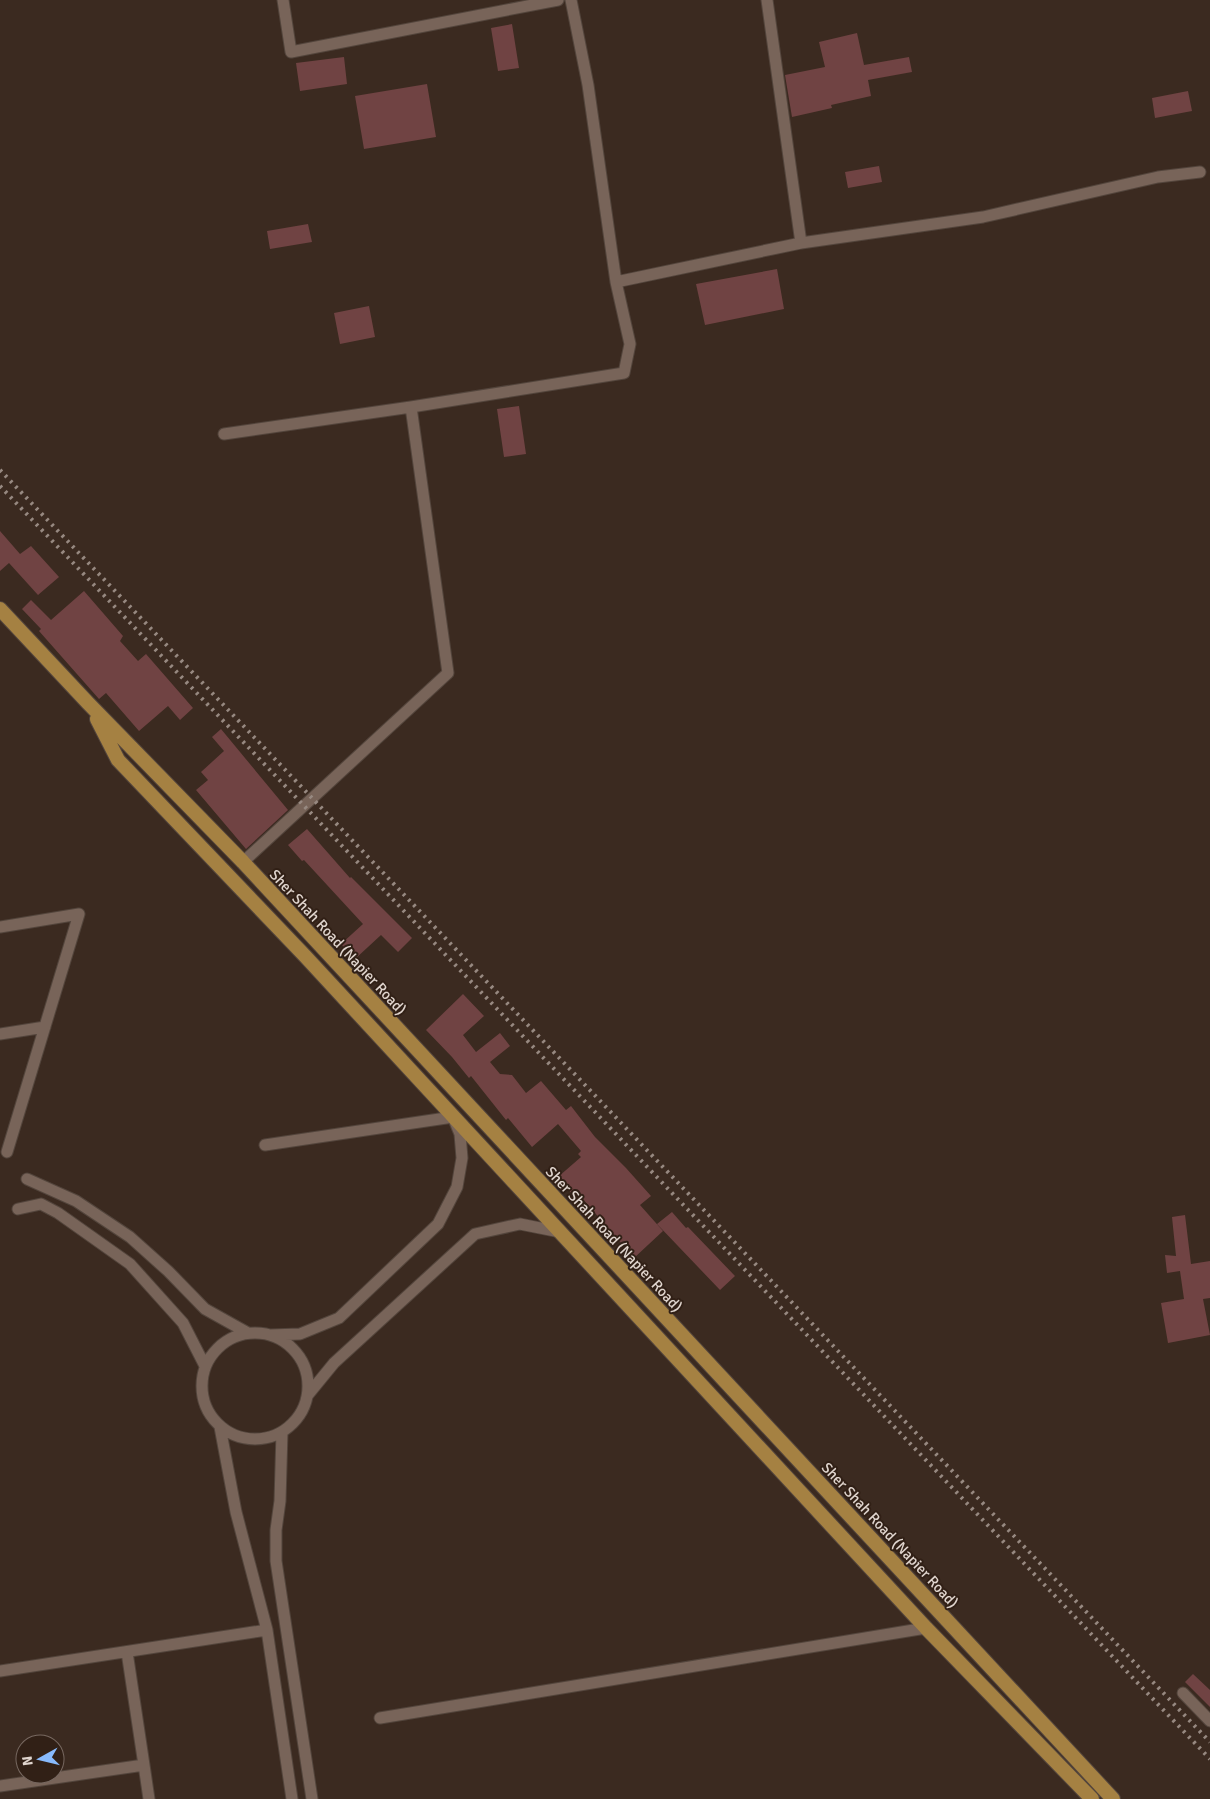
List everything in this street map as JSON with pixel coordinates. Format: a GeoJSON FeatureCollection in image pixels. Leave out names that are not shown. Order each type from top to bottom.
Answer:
{"type":"FeatureCollection","features":[{"type":"Feature","properties":{"kind":"main road","name":"Sher Shah Road (Napier Road)"},"geometry":{"type":"LineString","coordinates":[[0,609],[242,862],[1113,1799]]}},
{"type":"Feature","properties":{"kind":"main road","name":"Sher Shah Road (Napier Road)"},"geometry":{"type":"LineString","coordinates":[[88,703],[118,760],[305,956],[926,1628],[1092,1799]]}},
{"type":"Feature","properties":{"kind":"street"},"geometry":{"type":"LineString","coordinates":[[283,0],[291,52],[558,0]]}},
{"type":"Feature","properties":{"kind":"street"},"geometry":{"type":"LineString","coordinates":[[224,434],[411,407],[624,373],[630,344],[616,282],[588,85],[572,0]]}},
{"type":"Feature","properties":{"kind":"street"},"geometry":{"type":"LineString","coordinates":[[767,0],[801,243]]}},
{"type":"Feature","properties":{"kind":"street"},"geometry":{"type":"LineString","coordinates":[[616,282],[801,243],[983,217],[1158,177],[1200,172]]}},
{"type":"Feature","properties":{"kind":"street"},"geometry":{"type":"LineString","coordinates":[[242,862],[448,673],[411,407]]}},
{"type":"Feature","properties":{"kind":"street"},"geometry":{"type":"LineString","coordinates":[[0,927],[79,914],[7,1152]]}},
{"type":"Feature","properties":{"kind":"street"},"geometry":{"type":"LineString","coordinates":[[0,1034],[45,1027]]}},
{"type":"Feature","properties":{"kind":"street"},"geometry":{"type":"LineString","coordinates":[[265,1145],[453,1116],[460,1134],[462,1158],[457,1187],[438,1224],[339,1318],[300,1334],[270,1335],[248,1333],[237,1336],[222,1344],[210,1356],[205,1366],[201,1388],[203,1399],[209,1414],[220,1427],[239,1438],[261,1440],[282,1432],[298,1417],[304,1408],[307,1397],[307,1375],[298,1355],[285,1343],[270,1335]]}},
{"type":"Feature","properties":{"kind":"street"},"geometry":{"type":"LineString","coordinates":[[27,1179],[76,1202],[130,1237],[168,1271],[205,1309],[248,1333]]}},
{"type":"Feature","properties":{"kind":"street"},"geometry":{"type":"LineString","coordinates":[[18,1209],[41,1204],[58,1213],[130,1264],[183,1323],[205,1366]]}},
{"type":"Feature","properties":{"kind":"street"},"geometry":{"type":"LineString","coordinates":[[307,1397],[334,1363],[475,1234],[520,1224],[560,1232]]}},
{"type":"Feature","properties":{"kind":"street"},"geometry":{"type":"LineString","coordinates":[[220,1427],[236,1512],[268,1630],[292,1799]]}},
{"type":"Feature","properties":{"kind":"street"},"geometry":{"type":"LineString","coordinates":[[282,1432],[276,1561],[312,1799]]}},
{"type":"Feature","properties":{"kind":"street"},"geometry":{"type":"LineString","coordinates":[[380,1718],[926,1628]]}},
{"type":"Feature","properties":{"kind":"street"},"geometry":{"type":"LineString","coordinates":[[0,1671],[268,1630]]}},
{"type":"Feature","properties":{"kind":"street"},"geometry":{"type":"LineString","coordinates":[[127,1652],[150,1799]]}},
{"type":"Feature","properties":{"kind":"street"},"geometry":{"type":"LineString","coordinates":[[1183,1693],[1210,1721]]}},
{"type":"Feature","properties":{"kind":"street"},"geometry":{"type":"LineString","coordinates":[[0,1786],[144,1765]]}},
{"type":"Feature","properties":{"kind":"building"},"geometry":{"type":"Polygon","coordinates":[[[512,24],[519,68],[498,71],[491,28],[512,24]]]}},
{"type":"Feature","properties":{"kind":"building"},"geometry":{"type":"Polygon","coordinates":[[[857,33],[864,65],[909,57],[912,72],[868,80],[871,96],[831,105],[832,108],[792,117],[785,75],[825,67],[819,42],[857,33]]]}},
{"type":"Feature","properties":{"kind":"building"},"geometry":{"type":"Polygon","coordinates":[[[344,57],[347,84],[300,91],[296,63],[344,57]]]}},
{"type":"Feature","properties":{"kind":"building"},"geometry":{"type":"Polygon","coordinates":[[[427,84],[436,137],[364,149],[355,96],[427,84]]]}},
{"type":"Feature","properties":{"kind":"building"},"geometry":{"type":"Polygon","coordinates":[[[1188,91],[1192,111],[1155,118],[1152,98],[1188,91]]]}},
{"type":"Feature","properties":{"kind":"building"},"geometry":{"type":"Polygon","coordinates":[[[879,166],[882,182],[848,188],[845,172],[879,166]]]}},
{"type":"Feature","properties":{"kind":"building"},"geometry":{"type":"Polygon","coordinates":[[[308,224],[312,242],[270,249],[267,231],[308,224]]]}},
{"type":"Feature","properties":{"kind":"building"},"geometry":{"type":"Polygon","coordinates":[[[777,269],[784,309],[705,325],[696,284],[777,269]]]}},
{"type":"Feature","properties":{"kind":"building"},"geometry":{"type":"Polygon","coordinates":[[[369,306],[375,337],[340,344],[334,313],[369,306]]]}},
{"type":"Feature","properties":{"kind":"building"},"geometry":{"type":"Polygon","coordinates":[[[519,406],[526,454],[504,457],[497,409],[519,406]]]}},
{"type":"Feature","properties":{"kind":"building"},"geometry":{"type":"Polygon","coordinates":[[[0,531],[20,554],[31,546],[59,577],[38,595],[9,563],[0,571],[0,531]]]}},
{"type":"Feature","properties":{"kind":"building"},"geometry":{"type":"Polygon","coordinates":[[[84,591],[123,636],[120,641],[138,661],[146,654],[193,708],[180,720],[168,706],[139,731],[106,693],[99,699],[22,609],[31,600],[51,620],[84,591]]]}},
{"type":"Feature","properties":{"kind":"building"},"geometry":{"type":"Polygon","coordinates":[[[221,729],[288,810],[246,849],[196,790],[208,780],[201,772],[224,751],[212,737],[221,729]]]}},
{"type":"Feature","properties":{"kind":"building"},"geometry":{"type":"Polygon","coordinates":[[[307,829],[350,878],[412,938],[398,952],[381,935],[355,959],[341,944],[363,924],[288,845],[307,829]]]}},
{"type":"Feature","properties":{"kind":"building"},"geometry":{"type":"Polygon","coordinates":[[[463,994],[484,1016],[463,1035],[476,1052],[500,1033],[510,1046],[490,1062],[500,1074],[512,1075],[526,1093],[541,1081],[566,1110],[571,1106],[595,1137],[651,1196],[640,1205],[663,1231],[634,1258],[582,1198],[578,1201],[558,1177],[581,1157],[578,1154],[581,1151],[558,1124],[532,1147],[508,1118],[506,1120],[471,1076],[469,1078],[426,1030],[463,994]]]}},
{"type":"Feature","properties":{"kind":"building"},"geometry":{"type":"Polygon","coordinates":[[[672,1212],[735,1276],[720,1290],[657,1224],[672,1212]]]}},
{"type":"Feature","properties":{"kind":"building"},"geometry":{"type":"Polygon","coordinates":[[[1185,1215],[1191,1264],[1210,1261],[1210,1298],[1203,1299],[1210,1335],[1168,1343],[1161,1303],[1184,1299],[1180,1271],[1167,1273],[1165,1255],[1176,1256],[1172,1217],[1185,1215]]]}},
{"type":"Feature","properties":{"kind":"building"},"geometry":{"type":"Polygon","coordinates":[[[1193,1674],[1210,1690],[1210,1707],[1185,1682],[1193,1674]]]}},
{"type":"Feature","properties":{"kind":"railway"},"geometry":{"type":"LineString","coordinates":[[0,470],[1210,1742]]}},
{"type":"Feature","properties":{"kind":"railway"},"geometry":{"type":"LineString","coordinates":[[0,486],[1210,1759]]}}]}
